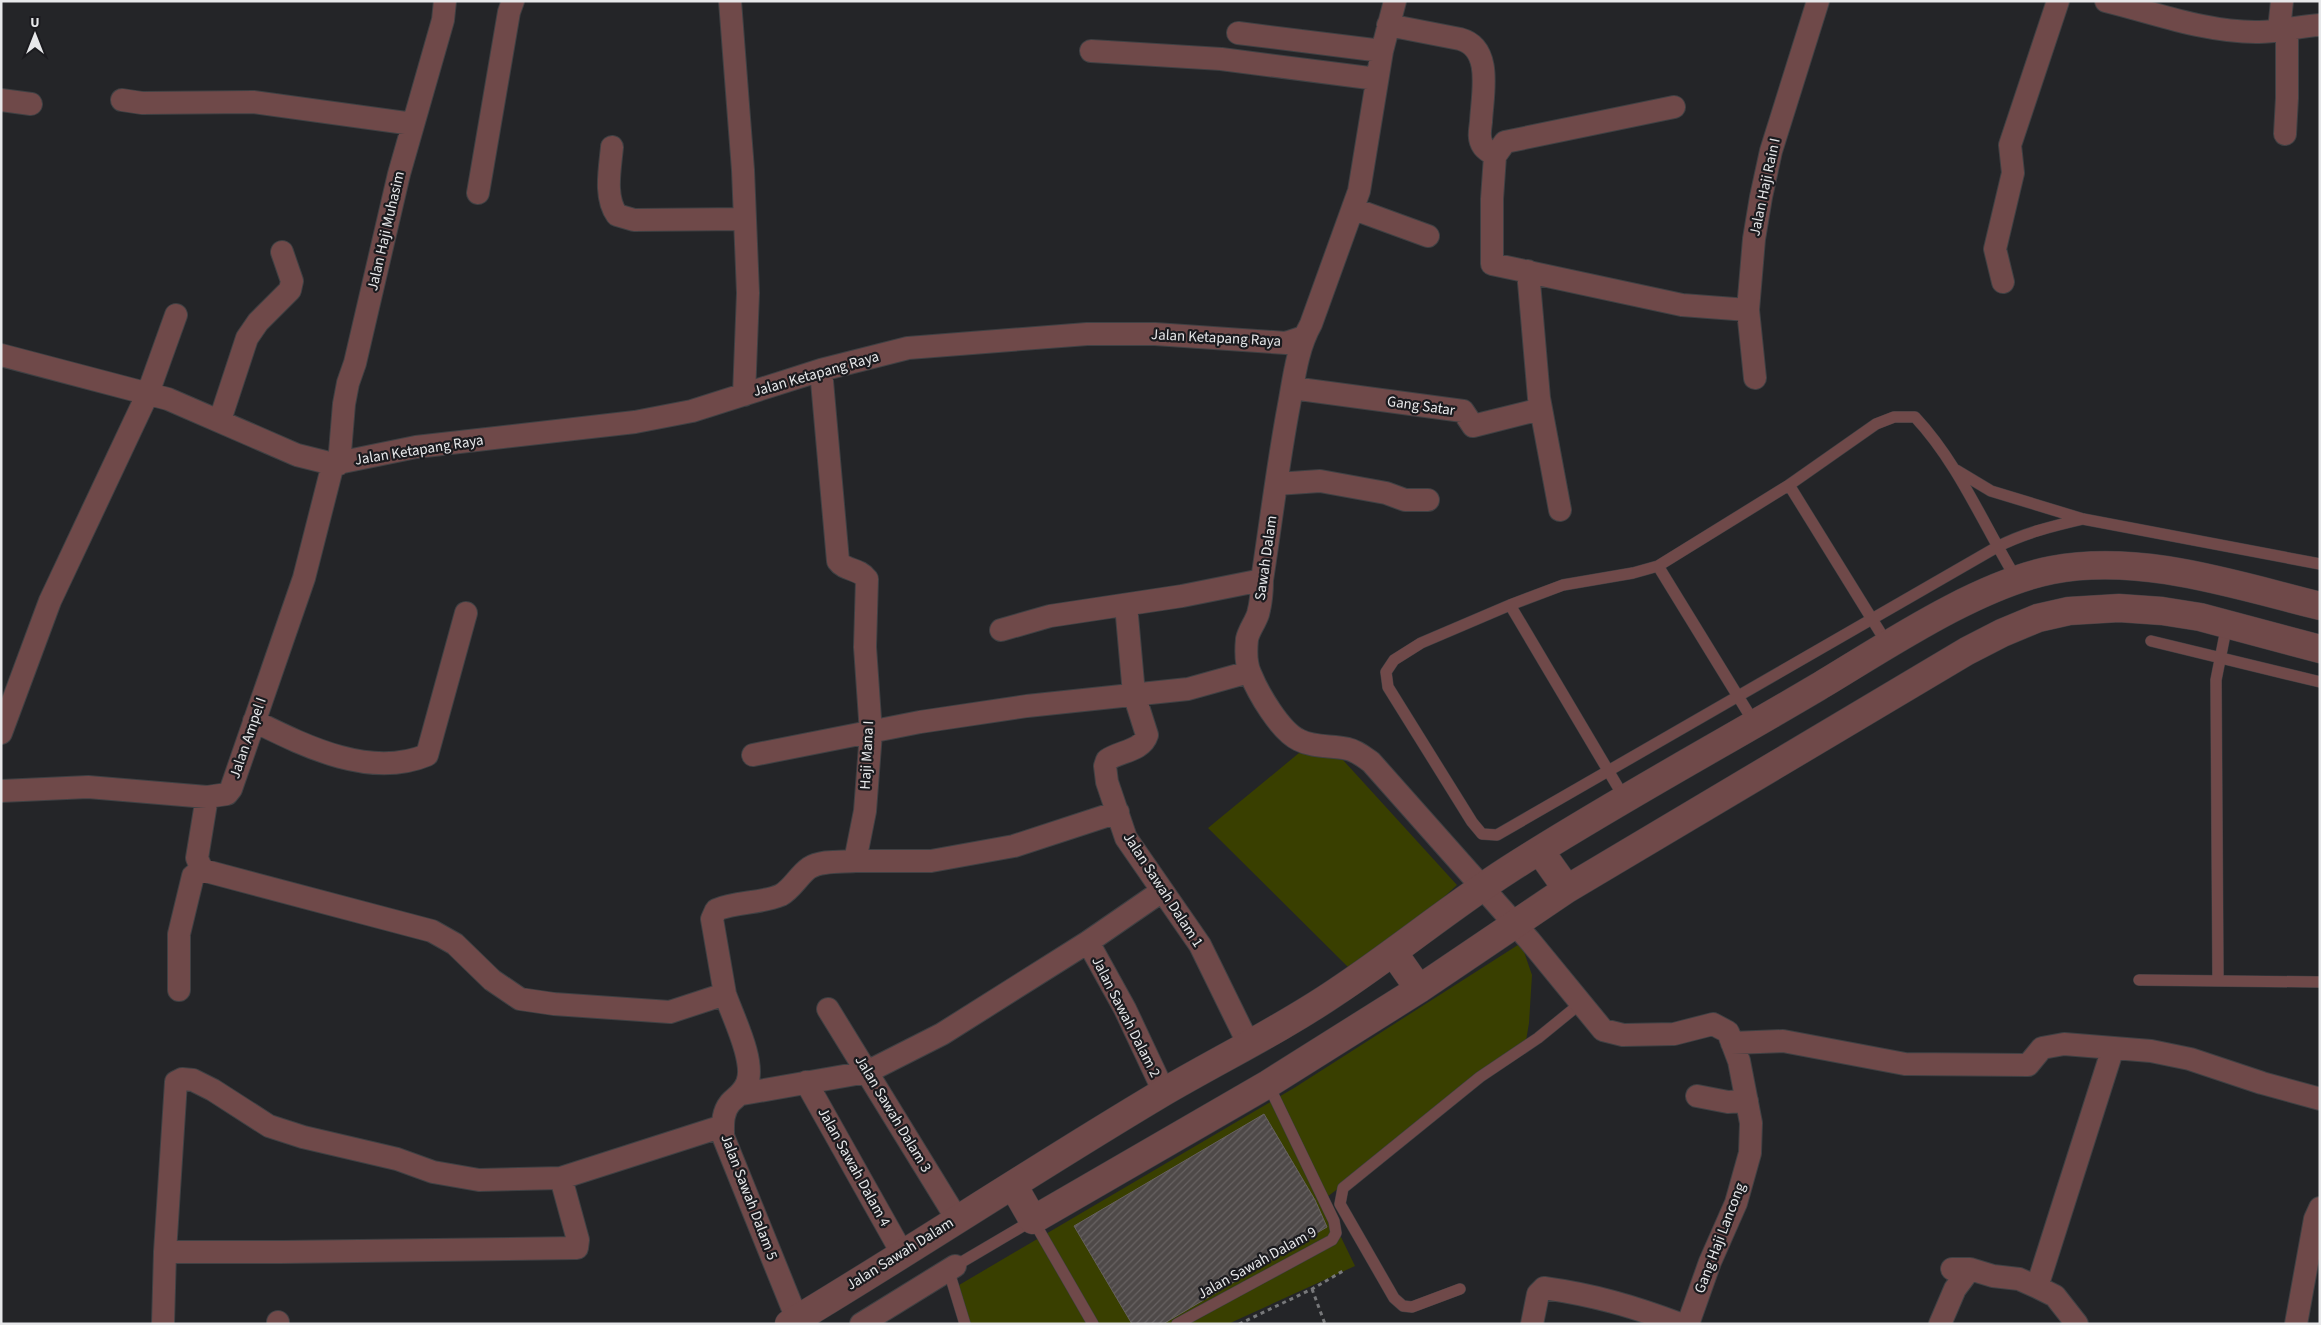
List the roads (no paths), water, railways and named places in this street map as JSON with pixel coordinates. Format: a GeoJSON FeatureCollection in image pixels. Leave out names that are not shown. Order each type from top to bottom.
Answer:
{"type":"FeatureCollection","features":[{"type":"Feature","properties":{"kind":"street","name":"Jalan Haji Muhasim"},"geometry":{"type":"LineString","coordinates":[[336,464],[348,383],[355,363],[399,174],[443,20],[446,1]]}},
{"type":"Feature","properties":{"kind":"street"},"geometry":{"type":"LineString","coordinates":[[478,192],[509,12],[513,1]]}},
{"type":"Feature","properties":{"kind":"street"},"geometry":{"type":"LineString","coordinates":[[730,1],[745,219],[748,293],[744,395]]}},
{"type":"Feature","properties":{"kind":"street","name":"Jalan Ketapang Raya"},"geometry":{"type":"LineString","coordinates":[[1,355],[184,404],[297,455],[336,464],[416,447],[663,417],[692,411],[821,370],[908,348],[989,340],[1087,334],[1155,334],[1286,343],[1304,337],[1311,324],[1354,209],[1359,191],[1382,51],[1395,1]]}},
{"type":"Feature","properties":{"kind":"street","name":"Jalan Haji Rain I"},"geometry":{"type":"LineString","coordinates":[[1755,378],[1748,310],[1754,238],[1771,151],[1818,1]]}},
{"type":"Feature","properties":{"kind":"street"},"geometry":{"type":"LineString","coordinates":[[2003,282],[1994,249],[2013,173],[2010,145],[2058,1]]}},
{"type":"Feature","properties":{"kind":"street"},"geometry":{"type":"LineString","coordinates":[[2106,1],[2211,27],[2259,32],[2320,25]]}},
{"type":"Feature","properties":{"kind":"street"},"geometry":{"type":"LineString","coordinates":[[2282,1],[2288,98],[2285,134]]}},
{"type":"Feature","properties":{"kind":"street"},"geometry":{"type":"LineString","coordinates":[[1388,25],[1460,39],[1470,42],[1477,50],[1481,59],[1484,78],[1480,135],[1483,146],[1495,156]]}},
{"type":"Feature","properties":{"kind":"street"},"geometry":{"type":"LineString","coordinates":[[1238,33],[1382,51]]}},
{"type":"Feature","properties":{"kind":"street"},"geometry":{"type":"LineString","coordinates":[[1091,51],[1221,60],[1377,79]]}},
{"type":"Feature","properties":{"kind":"street"},"geometry":{"type":"LineString","coordinates":[[1,100],[31,104]]}},
{"type":"Feature","properties":{"kind":"street"},"geometry":{"type":"LineString","coordinates":[[122,100],[142,103],[253,102],[413,124]]}},
{"type":"Feature","properties":{"kind":"street"},"geometry":{"type":"LineString","coordinates":[[1674,106],[1505,142],[1495,156],[1492,199],[1492,264],[1682,305],[1748,310]]}},
{"type":"Feature","properties":{"kind":"street"},"geometry":{"type":"LineString","coordinates":[[612,147],[611,207],[616,215],[634,220],[745,219]]}},
{"type":"Feature","properties":{"kind":"street"},"geometry":{"type":"LineString","coordinates":[[1354,209],[1410,232],[1428,236]]}},
{"type":"Feature","properties":{"kind":"street"},"geometry":{"type":"LineString","coordinates":[[220,420],[248,338],[258,322],[290,290],[292,281],[282,252]]}},
{"type":"Feature","properties":{"kind":"street"},"geometry":{"type":"LineString","coordinates":[[1528,271],[1541,409],[1560,510]]}},
{"type":"Feature","properties":{"kind":"street"},"geometry":{"type":"LineString","coordinates":[[1,733],[50,601],[148,393],[176,315]]}},
{"type":"Feature","properties":{"kind":"street","name":"Sawah Dalam"},"geometry":{"type":"LineString","coordinates":[[1304,337],[1292,388],[1276,484],[1262,580],[1262,598],[1248,638],[1246,651],[1249,672],[1271,711],[1288,733],[1313,745],[1348,749],[1371,762],[1510,919]]}},
{"type":"Feature","properties":{"kind":"street","name":"Haji Mana I"},"geometry":{"type":"LineString","coordinates":[[821,370],[838,561],[842,566],[862,572],[867,579],[864,647],[871,733],[864,811],[855,861]]}},
{"type":"Feature","properties":{"kind":"street","name":"Gang Satar"},"geometry":{"type":"LineString","coordinates":[[1292,388],[1463,411],[1473,426],[1541,409]]}},
{"type":"Feature","properties":{"kind":"street","name":"Jalan Ampel I"},"geometry":{"type":"LineString","coordinates":[[1,791],[88,787],[207,797],[226,794],[231,789],[304,578],[336,464]]}},
{"type":"Feature","properties":{"kind":"street"},"geometry":{"type":"LineString","coordinates":[[1276,484],[1320,481],[1386,493],[1405,500],[1428,500]]}},
{"type":"Feature","properties":{"kind":"street"},"geometry":{"type":"LineString","coordinates":[[1026,1207],[1268,1084],[1418,989],[1510,919],[1564,885],[1967,651],[2028,599],[2053,570],[2093,566],[2133,567],[2220,581],[2320,606]]}},
{"type":"Feature","properties":{"kind":"street"},"geometry":{"type":"LineString","coordinates":[[1001,630],[1050,616],[1126,605],[1262,580]]}},
{"type":"Feature","properties":{"kind":"street"},"geometry":{"type":"LineString","coordinates":[[1026,1207],[1164,1092],[1302,1015],[1393,952],[1625,799],[1888,646],[1981,595],[2028,599],[2069,611],[2119,608],[2162,611],[2227,624],[2320,649]]}},
{"type":"Feature","properties":{"kind":"street"},"geometry":{"type":"LineString","coordinates":[[1126,605],[1134,694]]}},
{"type":"Feature","properties":{"kind":"street"},"geometry":{"type":"LineString","coordinates":[[254,721],[303,745],[363,762],[388,764],[408,762],[427,755],[433,741],[466,613]]}},
{"type":"Feature","properties":{"kind":"street"},"geometry":{"type":"LineString","coordinates":[[753,755],[920,722],[1028,706],[1188,689],[1249,672]]}},
{"type":"Feature","properties":{"kind":"street","name":"Jalan Sawah Dalam 1"},"geometry":{"type":"LineString","coordinates":[[1134,694],[1147,735],[1145,741],[1136,748],[1112,756],[1107,760],[1105,766],[1107,782],[1126,838],[1200,945],[1248,1045]]}},
{"type":"Feature","properties":{"kind":"street"},"geometry":{"type":"LineString","coordinates":[[202,870],[197,858],[207,797]]}},
{"type":"Feature","properties":{"kind":"street"},"geometry":{"type":"LineString","coordinates":[[179,990],[179,934],[193,876],[202,870],[432,931],[455,944],[492,980],[520,999],[554,1004],[670,1012],[725,994],[712,919],[716,910],[726,905],[767,900],[783,894],[810,867],[826,863],[855,861],[932,861],[1004,848],[1118,812]]}},
{"type":"Feature","properties":{"kind":"street"},"geometry":{"type":"LineString","coordinates":[[1543,854],[1564,885]]}},
{"type":"Feature","properties":{"kind":"street"},"geometry":{"type":"LineString","coordinates":[[742,1094],[867,1072],[942,1034],[1088,942],[1162,890]]}},
{"type":"Feature","properties":{"kind":"street","name":"Gang Haji Lancong"},"geometry":{"type":"LineString","coordinates":[[1510,919],[1603,1030],[1612,1034],[1674,1034],[1713,1024],[1728,1032],[1739,1061],[1751,1123],[1750,1153],[1736,1203],[1710,1262],[1688,1324]]}},
{"type":"Feature","properties":{"kind":"street","name":"Jalan Sawah Dalam 2"},"geometry":{"type":"LineString","coordinates":[[1088,942],[1125,1009],[1164,1092]]}},
{"type":"Feature","properties":{"kind":"street"},"geometry":{"type":"LineString","coordinates":[[1393,952],[1418,989]]}},
{"type":"Feature","properties":{"kind":"street","name":"Jalan Sawah Dalam 5"},"geometry":{"type":"LineString","coordinates":[[725,994],[749,1064],[748,1081],[742,1094],[730,1104],[723,1115],[723,1136],[795,1322]]}},
{"type":"Feature","properties":{"kind":"street","name":"Jalan Sawah Dalam 3"},"geometry":{"type":"LineString","coordinates":[[828,1010],[957,1219]]}},
{"type":"Feature","properties":{"kind":"street"},"geometry":{"type":"LineString","coordinates":[[1732,1043],[1783,1041],[1904,1064],[2028,1065],[2042,1048],[2064,1044],[2151,1051],[2190,1059],[2262,1083],[2320,1098]]}},
{"type":"Feature","properties":{"kind":"street"},"geometry":{"type":"LineString","coordinates":[[2037,1287],[2113,1048]]}},
{"type":"Feature","properties":{"kind":"street"},"geometry":{"type":"LineString","coordinates":[[163,1324],[165,1252],[176,1082],[182,1079],[193,1080],[213,1090],[269,1126],[397,1159],[433,1172],[480,1180],[561,1178],[723,1126]]}},
{"type":"Feature","properties":{"kind":"street","name":"Jalan Sawah Dalam 4"},"geometry":{"type":"LineString","coordinates":[[806,1082],[902,1253]]}},
{"type":"Feature","properties":{"kind":"street"},"geometry":{"type":"LineString","coordinates":[[1697,1096],[1728,1102],[1747,1102]]}},
{"type":"Feature","properties":{"kind":"street"},"geometry":{"type":"LineString","coordinates":[[165,1252],[577,1248],[578,1240],[561,1178]]}},
{"type":"Feature","properties":{"kind":"street","name":"Jalan Sawah Dalam"},"geometry":{"type":"LineString","coordinates":[[795,1322],[957,1219],[1026,1207]]}},
{"type":"Feature","properties":{"kind":"street"},"geometry":{"type":"LineString","coordinates":[[2296,1324],[2315,1219],[2320,1208]]}},
{"type":"Feature","properties":{"kind":"street"},"geometry":{"type":"LineString","coordinates":[[861,1324],[955,1266]]}},
{"type":"Feature","properties":{"kind":"street"},"geometry":{"type":"LineString","coordinates":[[1940,1324],[1955,1289],[1961,1269],[2019,1280],[2037,1287],[2055,1296],[2077,1324]]}},
{"type":"Feature","properties":{"kind":"street"},"geometry":{"type":"LineString","coordinates":[[1532,1324],[1538,1294],[1544,1288],[1628,1304],[1680,1324]]}},
{"type":"Feature","properties":{"kind":"lane"},"geometry":{"type":"LineString","coordinates":[[2028,599],[1997,547],[1956,470],[1927,430],[1915,417],[1894,417],[1876,424],[1789,484],[1658,566],[1633,573],[1563,585],[1510,604],[1421,643],[1394,660],[1386,672],[1388,687],[1482,834],[1497,835],[1997,547],[2013,539],[2046,528],[2083,519]]}},
{"type":"Feature","properties":{"kind":"lane"},"geometry":{"type":"LineString","coordinates":[[1956,470],[1991,490],[2083,519],[2320,564]]}},
{"type":"Feature","properties":{"kind":"lane"},"geometry":{"type":"LineString","coordinates":[[1789,484],[1888,646]]}},
{"type":"Feature","properties":{"kind":"lane"},"geometry":{"type":"LineString","coordinates":[[1658,566],[1755,724]]}},
{"type":"Feature","properties":{"kind":"lane"},"geometry":{"type":"LineString","coordinates":[[1510,604],[1625,799]]}},
{"type":"Feature","properties":{"kind":"lane"},"geometry":{"type":"LineString","coordinates":[[2218,980],[2216,680],[2227,624]]}},
{"type":"Feature","properties":{"kind":"lane"},"geometry":{"type":"LineString","coordinates":[[2151,641],[2320,682]]}},
{"type":"Feature","properties":{"kind":"lane"},"geometry":{"type":"LineString","coordinates":[[2139,980],[2320,982]]}},
{"type":"Feature","properties":{"kind":"lane"},"geometry":{"type":"LineString","coordinates":[[1460,1289],[1412,1307],[1403,1306],[1394,1298],[1340,1204],[1343,1188],[1480,1077],[1538,1038],[1582,1003]]}},
{"type":"Feature","properties":{"kind":"lane","name":"Jalan Sawah Dalam 9"},"geometry":{"type":"LineString","coordinates":[[1177,1324],[1332,1240],[1336,1233],[1334,1222],[1268,1084]]}},
{"type":"Feature","properties":{"kind":"lane"},"geometry":{"type":"LineString","coordinates":[[965,1324],[950,1274],[955,1266],[1026,1207],[1093,1324]]}}]}
